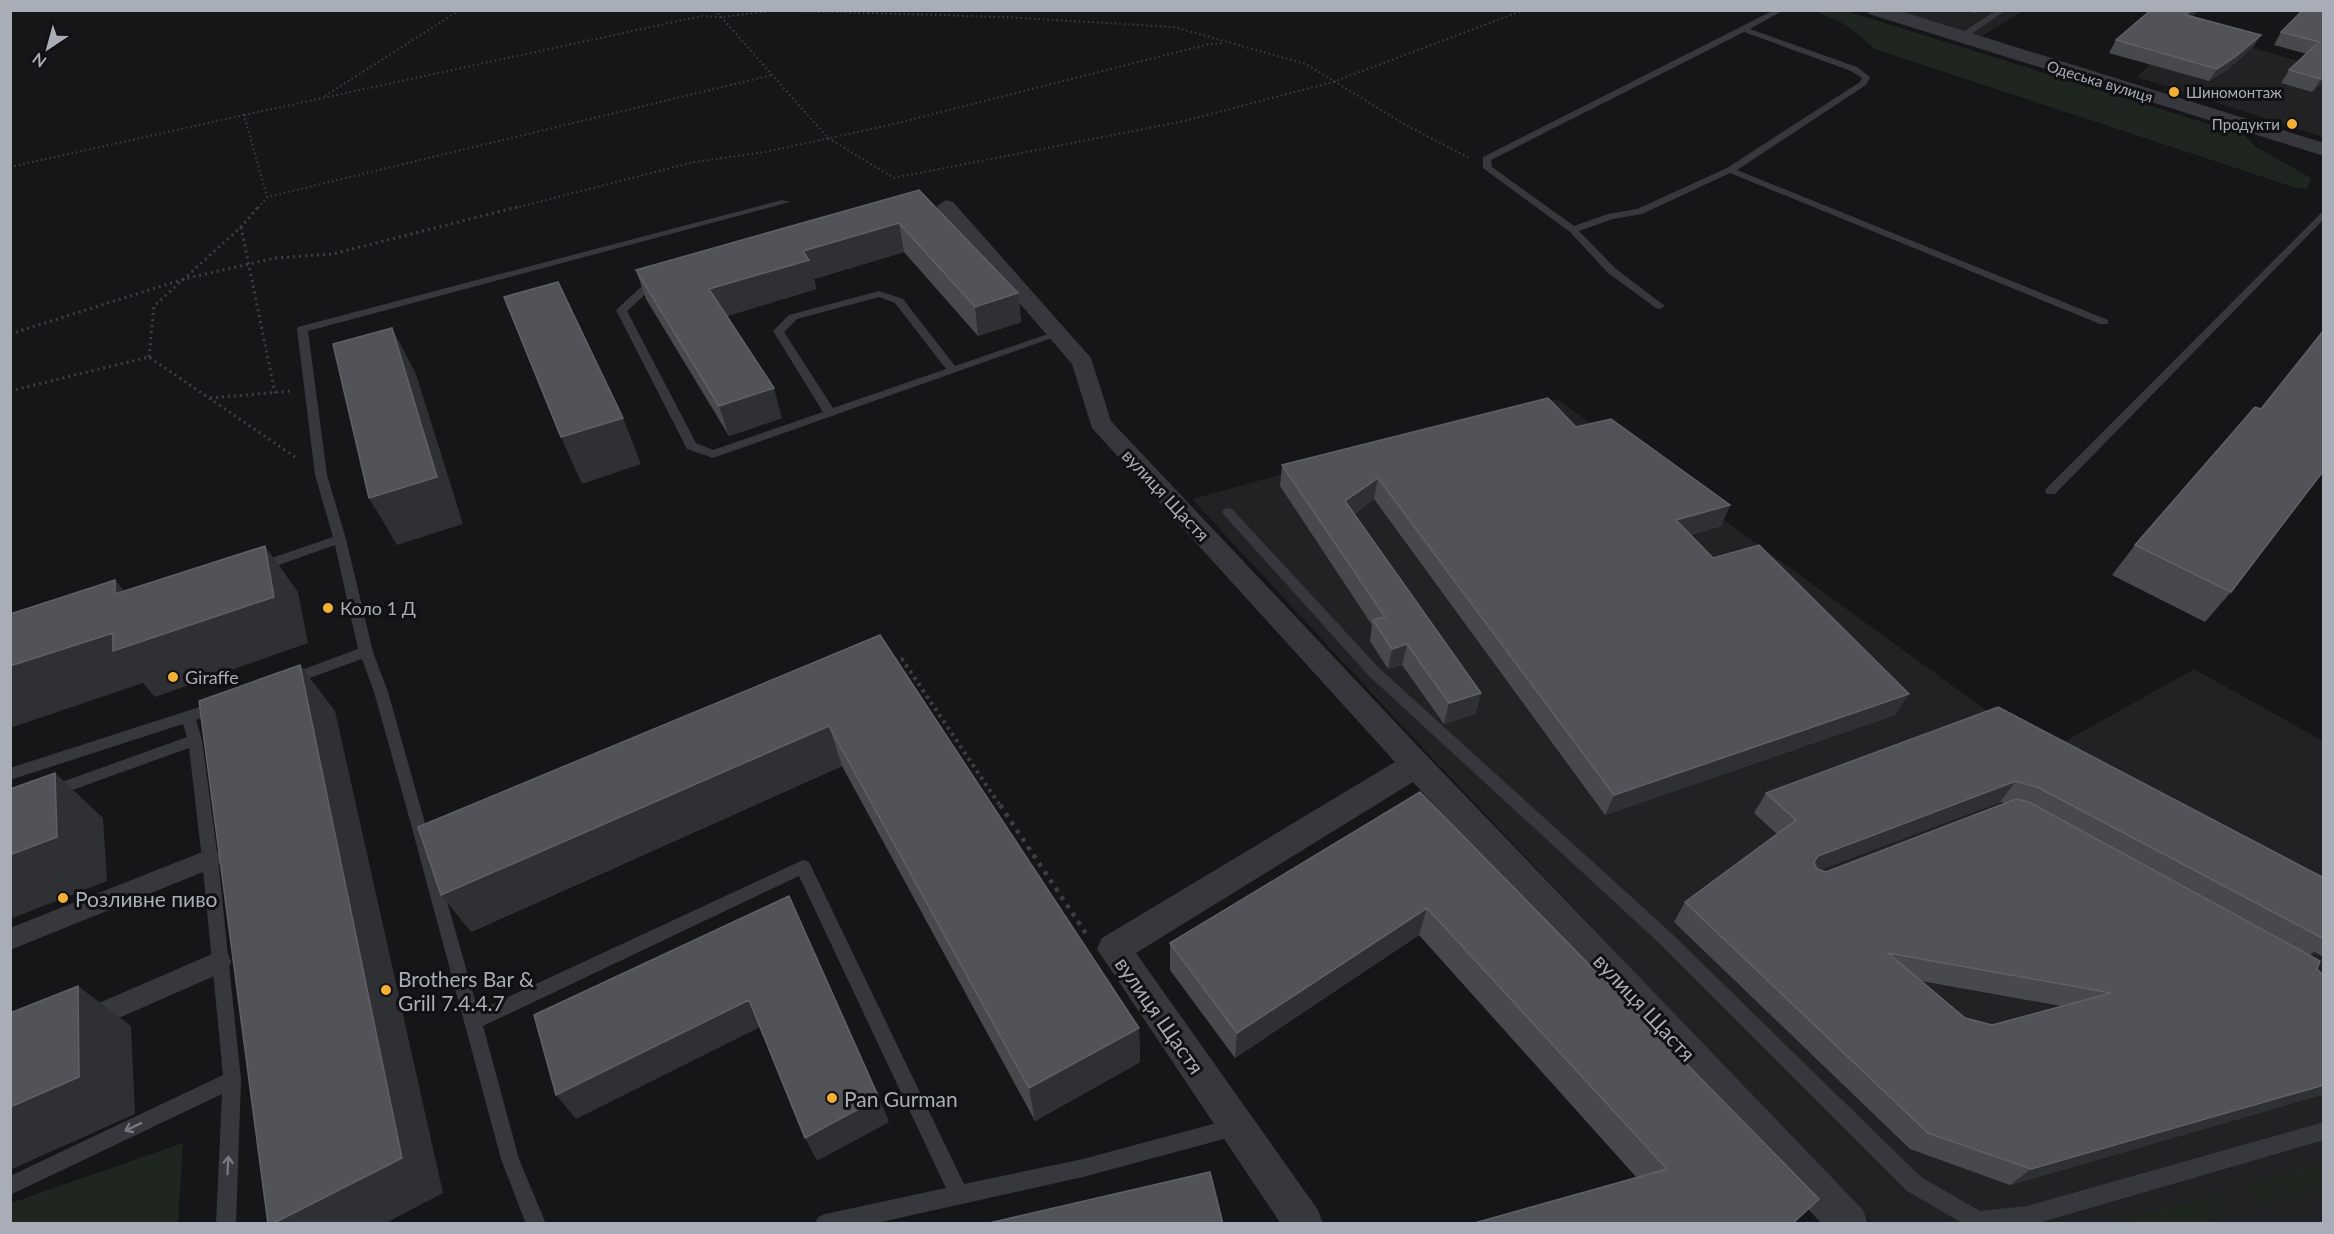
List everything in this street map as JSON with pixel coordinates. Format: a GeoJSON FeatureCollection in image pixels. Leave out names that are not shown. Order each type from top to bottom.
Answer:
{"type":"FeatureCollection","features":[{"type":"Feature","properties":{"kind":"street","name":"Одеська вулиця"},"geometry":{"type":"LineString","coordinates":[[1876,10],[2324,150]]}},
{"type":"Feature","properties":{"kind":"street","name":"вулиця Щастя"},"geometry":{"type":"LineString","coordinates":[[940,208],[1083,363],[1100,423],[1416,765],[1849,1224]]}},
{"type":"Feature","properties":{"kind":"street","name":"вулиця Щастя"},"geometry":{"type":"LineString","coordinates":[[1304,1224],[1114,949],[1416,765]]}},
{"type":"Feature","properties":{"kind":"street"},"geometry":{"type":"LineString","coordinates":[[10,939],[210,859]]}},
{"type":"Feature","properties":{"kind":"street"},"geometry":{"type":"LineString","coordinates":[[63,1031],[219,962]]}},
{"type":"Feature","properties":{"kind":"lane"},"geometry":{"type":"LineString","coordinates":[[1660,306],[1612,271],[1573,230],[1488,168],[1486,159],[1781,10]]}},
{"type":"Feature","properties":{"kind":"lane"},"geometry":{"type":"LineString","coordinates":[[1961,37],[2003,10]]}},
{"type":"Feature","properties":{"kind":"lane"},"geometry":{"type":"LineString","coordinates":[[1573,230],[1611,216],[1639,212],[1730,170],[1863,83],[1866,77],[1854,69],[1743,29]]}},
{"type":"Feature","properties":{"kind":"lane"},"geometry":{"type":"LineString","coordinates":[[1730,170],[2104,322]]}},
{"type":"Feature","properties":{"kind":"lane"},"geometry":{"type":"LineString","coordinates":[[536,1224],[510,1159],[473,1022],[426,831],[366,652],[340,539],[321,475],[302,329],[785,202]]}},
{"type":"Feature","properties":{"kind":"lane"},"geometry":{"type":"LineString","coordinates":[[2051,491],[2324,213]]}},
{"type":"Feature","properties":{"kind":"lane"},"geometry":{"type":"LineString","coordinates":[[668,282],[645,289],[621,310],[692,446],[712,454],[1058,334]]}},
{"type":"Feature","properties":{"kind":"lane"},"geometry":{"type":"LineString","coordinates":[[829,412],[778,331],[793,317],[879,294],[891,296],[900,301],[952,370]]}},
{"type":"Feature","properties":{"kind":"lane"},"geometry":{"type":"LineString","coordinates":[[1228,512],[1374,672],[1664,936],[1914,1184],[1978,1222],[2027,1216],[2324,1131]]}},
{"type":"Feature","properties":{"kind":"lane"},"geometry":{"type":"LineString","coordinates":[[242,573],[340,539]]}},
{"type":"Feature","properties":{"kind":"lane"},"geometry":{"type":"LineString","coordinates":[[277,685],[366,652]]}},
{"type":"Feature","properties":{"kind":"lane"},"geometry":{"type":"LineString","coordinates":[[10,774],[188,718],[233,701]]}},
{"type":"Feature","properties":{"kind":"lane"},"geometry":{"type":"LineString","coordinates":[[188,718],[195,740],[210,859],[232,1080],[226,1224]]}},
{"type":"Feature","properties":{"kind":"lane"},"geometry":{"type":"LineString","coordinates":[[43,795],[195,740]]}},
{"type":"Feature","properties":{"kind":"lane"},"geometry":{"type":"LineString","coordinates":[[473,1022],[803,867],[959,1195]]}},
{"type":"Feature","properties":{"kind":"lane"},"geometry":{"type":"LineString","coordinates":[[10,1186],[232,1080]]}},
{"type":"Feature","properties":{"kind":"lane"},"geometry":{"type":"LineString","coordinates":[[825,1224],[1083,1168],[1237,1126]]}},
{"type":"Feature","properties":{"kind":"path"},"geometry":{"type":"LineString","coordinates":[[322,98],[460,10]]}},
{"type":"Feature","properties":{"kind":"path"},"geometry":{"type":"LineString","coordinates":[[715,10],[828,138],[894,178],[1184,121],[1333,82],[1524,10]]}},
{"type":"Feature","properties":{"kind":"path"},"geometry":{"type":"LineString","coordinates":[[10,167],[702,15],[721,17],[772,11],[1004,17],[1174,27],[1306,64],[1333,82],[1488,168]]}},
{"type":"Feature","properties":{"kind":"path"},"geometry":{"type":"LineString","coordinates":[[10,334],[184,279],[275,258],[333,254],[694,162],[765,152],[828,138],[1209,44],[1228,42]]}},
{"type":"Feature","properties":{"kind":"path"},"geometry":{"type":"LineString","coordinates":[[149,357],[154,306],[240,227],[267,197],[772,75]]}},
{"type":"Feature","properties":{"kind":"path"},"geometry":{"type":"LineString","coordinates":[[244,115],[267,197]]}},
{"type":"Feature","properties":{"kind":"path"},"geometry":{"type":"LineString","coordinates":[[240,227],[275,393]]}},
{"type":"Feature","properties":{"kind":"path"},"geometry":{"type":"LineString","coordinates":[[10,391],[149,357],[321,475]]}},
{"type":"Feature","properties":{"kind":"path"},"geometry":{"type":"LineString","coordinates":[[210,398],[310,390]]}},
{"type":"Feature","properties":{"kind":"path"},"geometry":{"type":"LineString","coordinates":[[882,663],[902,659],[1088,936],[1114,949]]}},
{"type":"Feature","properties":{"kind":"shaded area"},"geometry":{"type":"Polygon","coordinates":[[[1815,11],[1846,11],[2244,135],[2256,147],[2311,178],[2307,189],[2296,188],[1875,49],[1846,25],[1815,11]]]}},
{"type":"Feature","properties":{"kind":"shaded area"},"geometry":{"type":"Polygon","coordinates":[[[1892,11],[2023,11],[1978,38],[1892,11]]]}},
{"type":"Feature","properties":{"kind":"shaded area"},"geometry":{"type":"Polygon","coordinates":[[[2188,29],[2323,68],[2323,137],[2137,77],[2188,29]]]}},
{"type":"Feature","properties":{"kind":"shaded area"},"geometry":{"type":"Polygon","coordinates":[[[1557,399],[2012,729],[2050,750],[2194,669],[2323,741],[2323,1223],[1871,1223],[1432,758],[1192,499],[1557,399]]]}},
{"type":"Feature","properties":{"kind":"shaded area"},"geometry":{"type":"Polygon","coordinates":[[[183,1143],[178,1223],[11,1223],[11,1203],[183,1143]]]}},
{"type":"Feature","properties":{"kind":"shaded area"},"geometry":{"type":"Polygon","coordinates":[[[2323,1163],[2323,1187],[2262,1204],[2246,1186],[2323,1163]]]}},
{"type":"Feature","properties":{"kind":"shaded area"},"geometry":{"type":"Polygon","coordinates":[[[2215,1195],[2230,1214],[2198,1223],[2114,1223],[2215,1195]]]}},
{"type":"Feature","properties":{"kind":"building"},"geometry":{"type":"Polygon","coordinates":[[[2151,10],[2191,10],[2186,15],[2261,35],[2217,69],[2116,40],[2151,10]]]}},
{"type":"Feature","properties":{"kind":"building"},"geometry":{"type":"Polygon","coordinates":[[[2303,10],[2324,10],[2324,76],[2321,79],[2289,70],[2319,42],[2281,32],[2303,10]]]}},
{"type":"Feature","properties":{"kind":"building"},"geometry":{"type":"Polygon","coordinates":[[[919,190],[1018,293],[975,307],[899,223],[803,251],[809,260],[709,289],[774,388],[719,406],[636,270],[919,190]]]}},
{"type":"Feature","properties":{"kind":"building"},"geometry":{"type":"Polygon","coordinates":[[[558,282],[623,418],[561,437],[504,297],[558,282]]]}},
{"type":"Feature","properties":{"kind":"building"},"geometry":{"type":"Polygon","coordinates":[[[392,328],[437,477],[369,498],[333,344],[392,328]]]}},
{"type":"Feature","properties":{"kind":"building"},"geometry":{"type":"Polygon","coordinates":[[[2324,330],[2324,470],[2231,592],[2135,545],[2255,407],[2261,409],[2324,330]]]}},
{"type":"Feature","properties":{"kind":"building"},"geometry":{"type":"Polygon","coordinates":[[[1548,398],[1576,427],[1611,419],[1730,505],[1676,520],[1713,558],[1759,545],[1909,694],[1614,795],[1378,478],[1345,501],[1481,693],[1449,703],[1407,644],[1392,649],[1373,620],[1385,617],[1282,465],[1548,398]]]}},
{"type":"Feature","properties":{"kind":"building"},"geometry":{"type":"Polygon","coordinates":[[[265,546],[274,597],[113,651],[113,633],[10,666],[10,614],[115,580],[115,594],[265,546]]]}},
{"type":"Feature","properties":{"kind":"building"},"geometry":{"type":"Polygon","coordinates":[[[880,635],[1139,1028],[1029,1088],[829,726],[441,895],[418,827],[880,635]]]}},
{"type":"Feature","properties":{"kind":"building"},"geometry":{"type":"Polygon","coordinates":[[[300,665],[402,1158],[268,1224],[199,701],[300,665]]]}},
{"type":"Feature","properties":{"kind":"building"},"geometry":{"type":"Polygon","coordinates":[[[1998,707],[2324,878],[2324,939],[2039,788],[2016,781],[1818,856],[1814,862],[1817,869],[1826,872],[2016,799],[2029,802],[2320,961],[2317,969],[2324,976],[2324,1085],[2031,1169],[1928,1133],[1685,902],[1796,820],[1766,793],[1998,707]],[[1888,953],[1965,1018],[1992,1025],[2111,993],[1888,953]]]}},
{"type":"Feature","properties":{"kind":"building"},"geometry":{"type":"Polygon","coordinates":[[[55,773],[57,837],[10,855],[10,789],[55,773]]]}},
{"type":"Feature","properties":{"kind":"building"},"geometry":{"type":"Polygon","coordinates":[[[1420,792],[1819,1199],[1792,1224],[1471,1224],[1667,1169],[1427,908],[1237,1033],[1170,943],[1420,792]]]}},
{"type":"Feature","properties":{"kind":"building"},"geometry":{"type":"Polygon","coordinates":[[[789,896],[879,1098],[805,1138],[749,1000],[556,1095],[534,1015],[789,896]]]}},
{"type":"Feature","properties":{"kind":"building"},"geometry":{"type":"Polygon","coordinates":[[[78,986],[79,1077],[10,1107],[10,1013],[78,986]]]}},
{"type":"Feature","properties":{"kind":"building"},"geometry":{"type":"Polygon","coordinates":[[[1210,1172],[1223,1224],[985,1224],[1210,1172]]]}},
{"type":"Feature","properties":{"kind":"place","name":"Шиномонтаж"},"geometry":{"type":"Point","coordinates":[2174,92]}},
{"type":"Feature","properties":{"kind":"place","name":"Продукти"},"geometry":{"type":"Point","coordinates":[2292,124]}},
{"type":"Feature","properties":{"kind":"place","name":"Коло 1 Д"},"geometry":{"type":"Point","coordinates":[328,608]}},
{"type":"Feature","properties":{"kind":"place","name":"Giraffe"},"geometry":{"type":"Point","coordinates":[173,677]}},
{"type":"Feature","properties":{"kind":"place","name":"Розливне пиво"},"geometry":{"type":"Point","coordinates":[63,898]}},
{"type":"Feature","properties":{"kind":"place","name":"Brothers Bar & Grill 7.4.4.7"},"geometry":{"type":"Point","coordinates":[386,990]}},
{"type":"Feature","properties":{"kind":"place","name":"Pan Gurman"},"geometry":{"type":"Point","coordinates":[832,1098]}}]}
